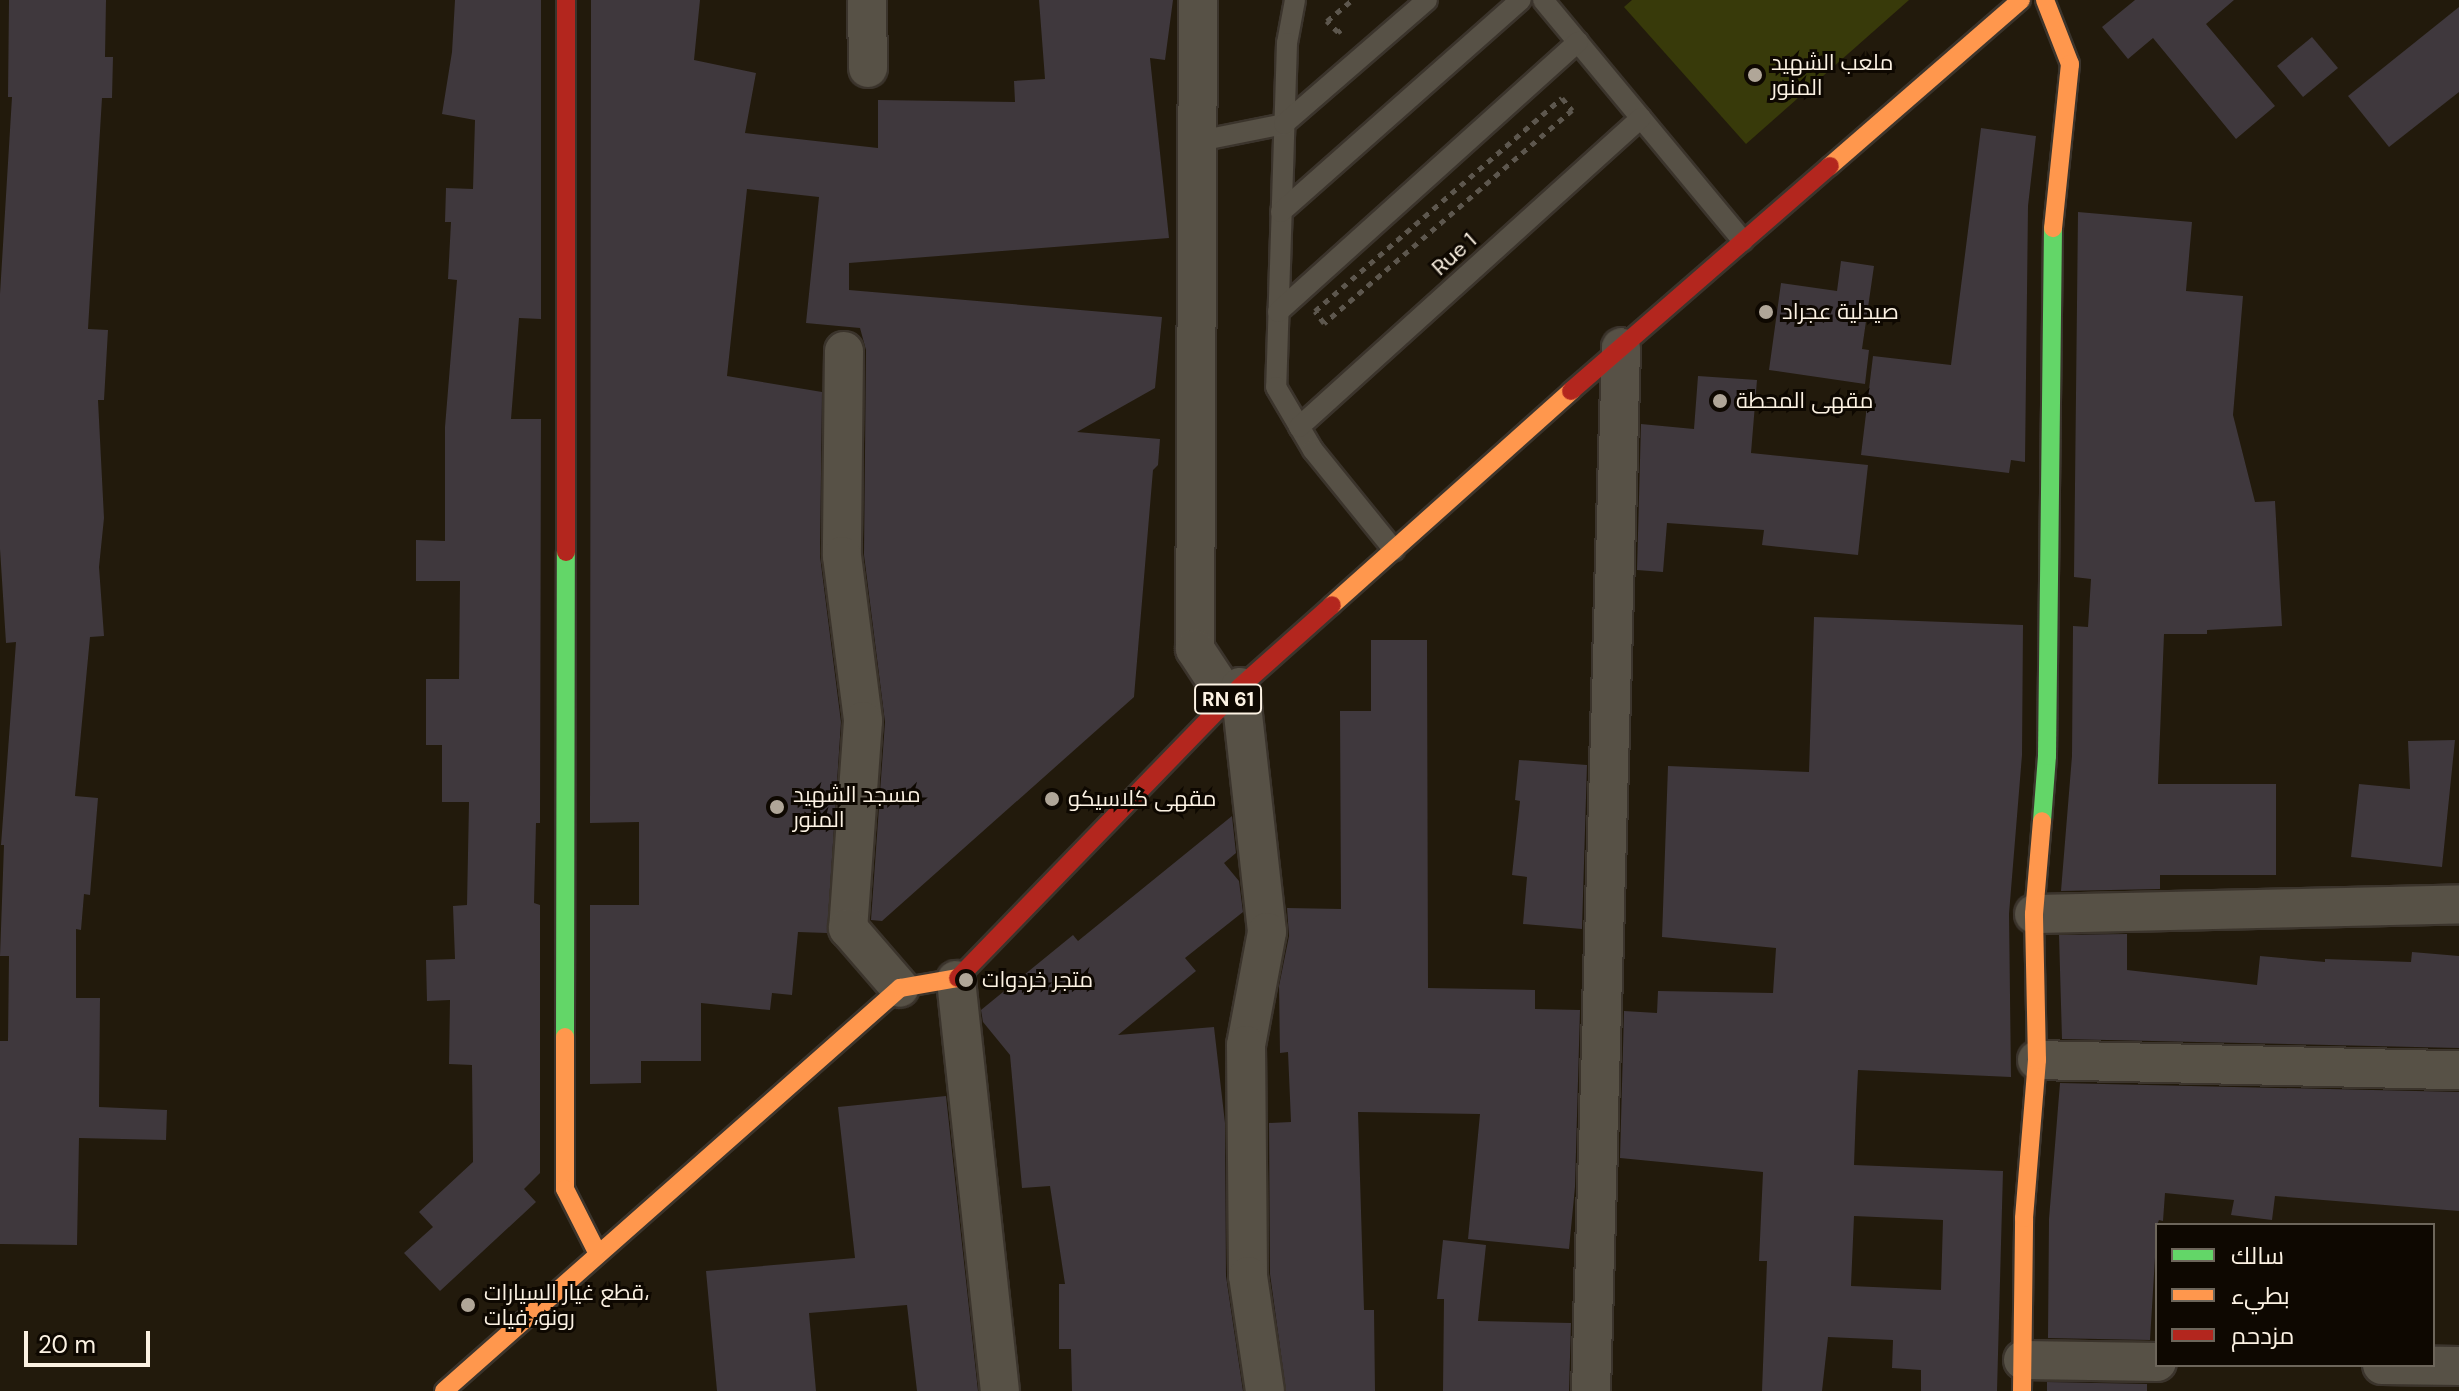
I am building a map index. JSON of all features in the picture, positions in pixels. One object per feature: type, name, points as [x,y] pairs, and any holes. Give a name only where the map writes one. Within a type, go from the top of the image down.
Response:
[{"type":"street","points":[[566,0],[565,1189],[598,1254]]},
{"type":"street","points":[[867,0],[868,68]]},
{"type":"street","points":[[1198,0],[1195,649],[1234,693],[1267,932],[1246,1045],[1248,1276],[1265,1391]]},
{"type":"street","name":"RN 61","points":[[956,980],[1234,693],[1621,347],[2021,0]]},
{"type":"street","points":[[2045,0],[2070,64],[2053,206],[2047,756],[2034,914],[2037,1060],[2024,1218],[2022,1375],[2155,1362]]},
{"type":"street","points":[[1591,1391],[1621,347]]},
{"type":"street","points":[[844,351],[842,556],[863,721],[848,928],[900,988]]},
{"type":"street","points":[[2034,914],[2459,904]]},
{"type":"street","points":[[444,1391],[900,988],[956,980],[1000,1391]]},
{"type":"street","points":[[2037,1060],[2459,1070]]},
{"type":"street","points":[[2435,1366],[2459,1366]]},
{"type":"lane","points":[[1295,0],[1287,43],[1276,387],[1313,450],[1394,550]]},
{"type":"lane","points":[[1199,141],[1284,124],[1427,0]]},
{"type":"lane","points":[[1281,212],[1521,0]]},
{"type":"lane","points":[[1543,0],[1743,241]]},
{"type":"lane","points":[[1278,312],[1578,42]]},
{"type":"lane","name":"Rue 1","points":[[1299,427],[1641,118]]},
{"type":"path","points":[[1338,32],[1327,21],[1352,0]]},
{"type":"shaded area","name":"ملعب الشهيد المنور","points":[[1632,0],[1909,0],[1746,144],[1624,7]]},
{"type":"building","points":[[9,0],[106,0],[105,57],[113,57],[112,98],[102,98],[88,329],[108,330],[104,400],[98,400],[104,518],[99,567],[104,636],[90,637],[75,796],[98,798],[90,895],[84,894],[81,930],[76,929],[76,998],[100,998],[99,1107],[167,1110],[166,1140],[79,1138],[77,1245],[0,1244],[0,1041],[8,1041],[9,956],[0,956],[4,845],[1,845],[16,642],[6,643],[0,549],[0,294],[12,97],[8,97]]},
{"type":"building","points":[[455,0],[541,0],[541,319],[519,318],[511,419],[541,419],[540,823],[536,823],[534,903],[540,905],[540,1173],[524,1189],[536,1202],[440,1291],[404,1253],[433,1227],[419,1212],[473,1162],[472,1065],[449,1064],[450,1000],[427,1001],[426,960],[455,959],[453,906],[467,905],[469,802],[442,802],[442,745],[426,745],[426,679],[459,679],[460,581],[416,581],[416,540],[445,541],[445,427],[457,280],[448,279],[451,222],[445,222],[446,188],[473,189],[475,120],[442,114],[452,52]]},
{"type":"building","points":[[591,0],[700,0],[694,60],[756,73],[745,133],[878,148],[878,100],[1015,102],[1014,81],[1045,79],[1039,0],[1173,0],[1165,60],[1150,58],[1169,238],[849,263],[849,290],[1162,317],[1155,388],[1077,432],[1160,439],[1158,465],[1153,470],[1134,697],[882,921],[871,920],[885,722],[864,555],[866,350],[860,328],[806,323],[819,197],[747,189],[727,376],[822,392],[820,556],[841,722],[827,933],[798,932],[792,995],[772,993],[770,1010],[701,1003],[701,1061],[641,1061],[641,1083],[590,1084],[590,905],[639,905],[639,822],[590,823]]},
{"type":"building","points":[[2135,0],[2234,0],[2206,24],[2275,106],[2236,139],[2153,38],[2128,59],[2102,27]]},
{"type":"building","points":[[2459,7],[2459,92],[2389,147],[2348,96]]},
{"type":"building","points":[[2312,37],[2338,68],[2303,97],[2277,66]]},
{"type":"building","points":[[1981,128],[2036,136],[2028,206],[2025,462],[2011,460],[2009,473],[1861,455],[1873,356],[1951,365]]},
{"type":"building","points":[[2078,212],[2192,222],[2186,291],[2243,296],[2233,415],[2255,502],[2275,501],[2282,626],[2207,630],[2207,634],[2164,634],[2158,784],[2276,784],[2276,875],[2160,875],[2160,889],[2061,891],[2072,756],[2073,626],[2088,627],[2091,579],[2074,577]]},
{"type":"building","points":[[1841,261],[1874,266],[1862,349],[1869,350],[1865,384],[1769,370],[1781,283],[1837,291]]},
{"type":"building","points":[[1698,376],[1757,380],[1751,453],[1868,465],[1858,555],[1762,545],[1764,530],[1667,523],[1663,572],[1637,570],[1641,424],[1694,429]]},
{"type":"building","points":[[1814,617],[2023,625],[2022,755],[2009,914],[2011,1077],[1858,1070],[1854,1165],[2003,1171],[1997,1391],[1921,1391],[1921,1370],[1892,1368],[1893,1340],[1828,1337],[1822,1391],[1762,1391],[1767,1261],[1759,1261],[1763,1172],[1620,1158],[1624,1011],[1657,1013],[1658,991],[1773,993],[1776,948],[1662,937],[1668,766],[1809,772]],"holes":[[[1854,1216],[1943,1220],[1941,1290],[1851,1286]]]},
{"type":"building","points":[[1371,640],[1427,640],[1428,988],[1535,990],[1535,1009],[1580,1010],[1575,1187],[1569,1249],[1468,1239],[1480,1114],[1358,1112],[1364,1310],[1374,1310],[1375,1391],[1286,1391],[1270,1274],[1269,1123],[1291,1122],[1288,1052],[1280,1053],[1279,986],[1289,936],[1287,908],[1341,909],[1340,711],[1371,711]]},
{"type":"building","points":[[2455,740],[2442,867],[2351,857],[2359,784],[2410,789],[2408,741]]},
{"type":"building","points":[[1519,760],[1587,765],[1582,929],[1523,924],[1527,877],[1512,875],[1520,801],[1515,800]]},
{"type":"building","points":[[1232,816],[1236,853],[1224,863],[1239,881],[1243,912],[1185,958],[1196,971],[1118,1035],[1214,1027],[1225,1123],[1226,1276],[1243,1391],[1072,1391],[1071,1349],[1059,1349],[1059,1284],[1065,1284],[1050,1186],[1022,1188],[1010,1055],[983,1022],[981,1010],[1073,935],[1078,941]]},
{"type":"building","points":[[2127,934],[2127,970],[2257,985],[2260,956],[2325,962],[2325,959],[2411,962],[2412,952],[2459,956],[2459,1048],[2062,1039],[2059,935]]},
{"type":"building","points":[[2060,1083],[2459,1092],[2459,1211],[2275,1196],[2272,1220],[2231,1215],[2234,1200],[2165,1193],[2163,1221],[2155,1223],[2150,1340],[2048,1338],[2049,1219]]},
{"type":"building","points":[[946,1096],[978,1391],[917,1391],[907,1305],[809,1313],[816,1391],[717,1391],[706,1271],[855,1258],[838,1107]]},
{"type":"building","points":[[1443,1240],[1486,1245],[1478,1321],[1571,1323],[1569,1391],[1443,1391],[1444,1299],[1437,1299]]},
{"type":"building","points":[[2047,1382],[2147,1384],[2147,1391],[2047,1391]]},
{"type":"traffic: fast","points":[[2042,821],[2047,756],[2053,228]]},
{"type":"traffic: fast","points":[[565,1037],[566,552]]},
{"type":"traffic: slow","points":[[1830,166],[2021,0]]},
{"type":"traffic: slow","points":[[2045,0],[2070,64],[2053,228]]},
{"type":"traffic: slow","points":[[1332,605],[1571,391]]},
{"type":"traffic: slow","points":[[2022,1391],[2024,1218],[2037,1060],[2034,914],[2042,821]]},
{"type":"traffic: slow","points":[[444,1391],[900,988],[958,978]]},
{"type":"traffic: slow","points":[[565,1037],[565,1189],[598,1254]]},
{"type":"traffic: jam","points":[[566,0],[566,552]]},
{"type":"traffic: jam","points":[[1571,391],[1830,166]]},
{"type":"traffic: jam","points":[[958,978],[1240,687],[1332,605]]},
{"type":"place","name":"ملعب الشهيد المنور","points":[[1755,75]]},
{"type":"place","name":"صيدلية عجراد","points":[[1766,312]]},
{"type":"place","name":"مقهى المحطة","points":[[1720,401]]},
{"type":"place","name":"مقهى كلاسيكو","points":[[1052,799]]},
{"type":"place","name":"مسجد الشهيد المنور","points":[[777,807]]},
{"type":"place","name":"متجر خردوات","points":[[966,980]]},
{"type":"place","name":"قطع غيار السيارات، رونو، فيات","points":[[468,1305]]}]
